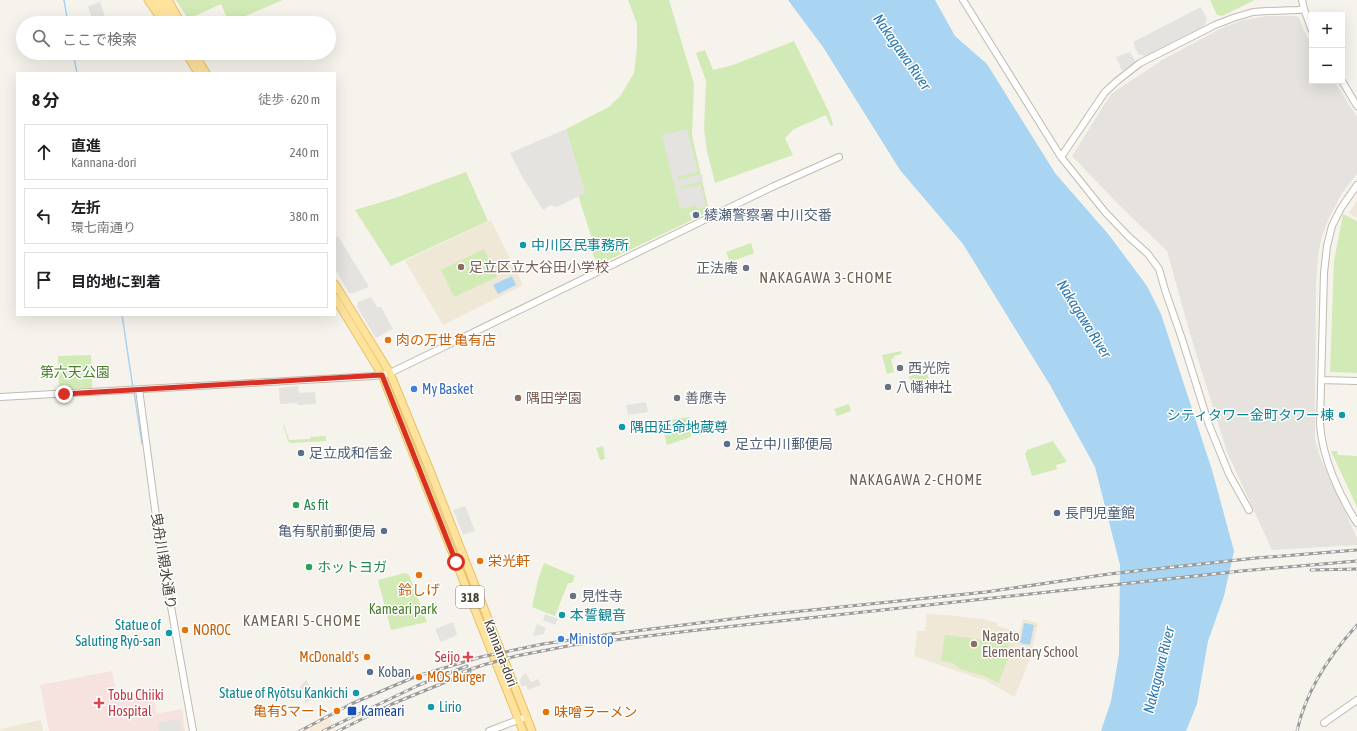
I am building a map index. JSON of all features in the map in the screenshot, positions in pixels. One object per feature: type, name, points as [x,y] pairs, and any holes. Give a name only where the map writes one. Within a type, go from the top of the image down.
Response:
[{"type":"main road","points":[[148,0],[159,16]]},
{"type":"main road","points":[[154,0],[164,16]]},
{"type":"main road","points":[[162,0],[172,16]]},
{"type":"main road","points":[[168,0],[177,16]]},
{"type":"main road","points":[[190,60],[197,72]]},
{"type":"main road","points":[[198,60],[205,72]]},
{"type":"main road","name":"Kannana-dori","points":[[336,286],[390,373],[432,477],[523,719]]},
{"type":"main road","name":"Kannana-dori","points":[[336,300],[382,375],[523,719]]},
{"type":"main road","name":"318","points":[[523,719],[524,731]]},
{"type":"main road","name":"318","points":[[523,719],[532,731]]},
{"type":"street","points":[[963,0],[1060,157],[1104,212],[1148,254],[1159,269],[1209,425],[1229,474],[1249,510]]},
{"type":"street","points":[[1302,0],[1309,23]]},
{"type":"street","points":[[1060,157],[1105,92],[1140,63],[1215,25],[1233,18],[1253,12],[1267,10],[1304,9]]},
{"type":"street","points":[[1344,84],[1357,106]]},
{"type":"street","points":[[0,397],[382,375],[390,373],[772,187],[839,157]]},
{"type":"street","points":[[1357,185],[1341,208],[1332,226],[1327,246],[1324,273],[1320,424],[1320,438],[1324,451],[1340,490],[1357,523]]},
{"type":"street","points":[[1321,380],[1357,381]]},
{"type":"street","name":"曳舟川親水通り","points":[[139,389],[159,539],[193,731]]},
{"type":"street","points":[[1324,723],[1357,700]]},
{"type":"street","points":[[489,731],[523,719]]},
{"type":"shaded area","points":[[100,2],[105,16],[91,16],[88,6]]},
{"type":"shaded area","points":[[1201,7],[1207,19],[1204,26],[1145,56],[1138,54],[1133,42]]},
{"type":"shaded area","points":[[1267,16],[1295,16],[1299,18],[1309,40],[1309,84],[1336,84],[1357,117],[1357,174],[1342,193],[1328,220],[1322,236],[1318,255],[1316,285],[1315,439],[1320,457],[1357,538],[1357,545],[1272,550],[1227,452],[1191,337],[1167,251],[1119,205],[1072,156],[1111,94],[1164,59],[1224,27],[1243,20]]},
{"type":"shaded area","points":[[1130,52],[1136,62],[1122,71],[1116,57]]},
{"type":"shaded area","points":[[566,129],[585,193],[557,207],[551,205],[543,210],[523,178],[510,153]]},
{"type":"shaded area","points":[[687,129],[698,172],[677,177],[678,180],[702,174],[703,181],[679,187],[680,189],[701,185],[706,207],[697,209],[696,205],[680,209],[662,135]]},
{"type":"shaded area","points":[[1357,200],[1357,218],[1349,213]]},
{"type":"shaded area","name":"足立区立大谷田小学校","points":[[491,220],[523,285],[443,325],[405,261]]},
{"type":"shaded area","points":[[338,236],[369,287],[349,293],[336,271],[336,237]]},
{"type":"shaded area","points":[[371,297],[377,307],[381,307],[393,329],[376,338],[357,307],[358,302]]},
{"type":"shaded area","points":[[298,386],[299,393],[315,392],[316,404],[280,404],[279,388]]},
{"type":"shaded area","points":[[646,402],[648,412],[628,415],[626,405]]},
{"type":"shaded area","points":[[465,506],[475,531],[463,535],[453,510]]},
{"type":"shaded area","points":[[545,614],[558,619],[555,625],[543,620]]},
{"type":"shaded area","name":"Nagato Elementary School","points":[[927,614],[983,619],[998,623],[997,626],[1020,632],[1023,619],[1038,623],[1030,659],[1015,696],[981,678],[980,679],[914,656],[917,631],[925,631]]},
{"type":"shaded area","points":[[453,622],[457,635],[441,642],[435,629]]},
{"type":"shaded area","points":[[537,624],[546,628],[544,634],[533,636]]},
{"type":"shaded area","name":"Tobu Chiiki Hospital","points":[[112,671],[117,697],[154,691],[156,714],[182,709],[185,731],[49,731],[40,685]]},
{"type":"shaded area","points":[[526,673],[531,682],[538,679],[541,685],[528,690],[526,685],[522,687],[520,683],[521,677]]},
{"type":"shaded area","points":[[306,680],[315,696],[311,697],[312,699],[306,703],[299,688]]},
{"type":"shaded area","points":[[327,714],[336,731],[296,731]]},
{"type":"shaded area","points":[[179,719],[182,731],[159,731],[157,723]]},
{"type":"shaded area","points":[[41,720],[43,731],[0,731],[0,729]]},
{"type":"green space","points":[[176,0],[283,0],[245,16],[226,16],[221,4],[195,16],[186,16]]},
{"type":"green space","points":[[628,0],[669,0],[694,84],[692,135],[709,211],[700,216],[696,210],[689,213],[692,220],[598,265],[590,248],[594,245],[578,195],[585,193],[566,129],[609,107],[621,95],[634,73],[637,48],[637,24]]},
{"type":"green space","points":[[1210,0],[1255,0],[1222,16],[1217,15]]},
{"type":"green space","points":[[794,41],[829,112],[833,124],[831,127],[826,115],[794,129],[785,138],[793,155],[715,183],[707,151],[704,129],[706,81],[696,53],[705,50],[713,70],[733,65]]},
{"type":"green space","points":[[466,172],[488,221],[391,266],[355,210],[398,197]]},
{"type":"green space","points":[[1343,214],[1357,221],[1357,373],[1330,372],[1334,261]]},
{"type":"green space","points":[[751,243],[754,253],[730,262],[726,252]]},
{"type":"green space","points":[[484,249],[497,277],[454,297],[441,270]]},
{"type":"green space","points":[[901,351],[902,354],[894,356],[894,358],[891,359],[894,372],[887,374],[882,355]]},
{"type":"green space","name":"第六天公園","points":[[91,355],[92,388],[59,389],[58,356]]},
{"type":"green space","points":[[926,372],[930,381],[913,387],[909,376]]},
{"type":"green space","points":[[849,404],[851,411],[837,416],[834,409]]},
{"type":"green space","points":[[690,417],[691,437],[667,445],[662,426],[669,420]]},
{"type":"green space","points":[[283,425],[289,440],[310,439],[310,437],[326,436],[326,441],[291,443],[288,441]]},
{"type":"green space","points":[[1053,441],[1067,462],[1056,465],[1057,469],[1032,476],[1025,454],[1027,450]]},
{"type":"green space","points":[[603,446],[605,459],[600,460],[596,448]]},
{"type":"green space","points":[[1331,451],[1337,451],[1338,455],[1357,456],[1357,507]]},
{"type":"green space","points":[[544,563],[575,576],[572,583],[568,583],[555,616],[532,607],[538,580]]},
{"type":"green space","name":"Kameari park","points":[[405,573],[409,575],[427,622],[391,630],[378,580]]},
{"type":"green space","points":[[945,635],[1009,643],[1006,658],[1008,659],[998,683],[984,676],[960,669],[953,663],[941,661]]},
{"type":"water","name":"Nakagawa River","points":[[788,0],[935,0],[955,36],[987,64],[1055,173],[1109,235],[1147,286],[1161,314],[1212,470],[1234,551],[1224,596],[1208,641],[1197,704],[1186,731],[1101,731],[1111,701],[1119,654],[1120,565],[1095,467],[1050,385],[963,244],[900,170],[823,47]]},
{"type":"water","points":[[512,276],[516,285],[498,294],[493,285]]},
{"type":"water","points":[[1024,623],[1034,625],[1030,645],[1020,643]]},
{"type":"waterway","points":[[64,0],[67,16]]},
{"type":"waterway","points":[[74,60],[77,72]]},
{"type":"waterway","points":[[122,316],[133,388]]},
{"type":"waterway","points":[[134,392],[142,444]]},
{"type":"railway","points":[[300,731],[351,704],[417,676],[481,657],[543,644],[763,615],[986,592],[1109,574],[1256,558],[1357,550]]},
{"type":"railway","points":[[463,672],[516,656],[573,645],[1241,571],[1357,561]]},
{"type":"railway","points":[[1311,570],[1357,569]]},
{"type":"railway","points":[[1297,731],[1306,702],[1320,674],[1337,649],[1357,625]]},
{"type":"railway","points":[[323,731],[419,685],[467,666]]},
{"type":"railway","points":[[338,731],[392,704],[470,672]]},
{"type":"place","name":"綾瀬警察署 中川交番","points":[[696,215]]},
{"type":"place","name":"中川区民事務所","points":[[523,245]]},
{"type":"place","name":"足立区立大谷田小学校","points":[[461,267]]},
{"type":"place","name":"正法庵","points":[[746,268]]},
{"type":"place","name":"肉の万世 亀有店","points":[[388,340]]},
{"type":"place","name":"西光院","points":[[900,368]]},
{"type":"place","name":"八幡神社","points":[[888,387]]},
{"type":"place","name":"My Basket","points":[[414,389]]},
{"type":"place","name":"隅田学園","points":[[518,398]]},
{"type":"place","name":"善應寺","points":[[677,398]]},
{"type":"place","name":"シティタワー金町タワー棟","points":[[1342,415]]},
{"type":"place","name":"隅田延命地蔵尊","points":[[622,427]]},
{"type":"place","name":"足立中川郵便局","points":[[727,444]]},
{"type":"place","name":"足立成和信金","points":[[301,453]]},
{"type":"place","name":"As fit","points":[[296,505]]},
{"type":"place","name":"長門児童館","points":[[1057,513]]},
{"type":"place","name":"亀有駅前郵便局","points":[[384,531]]},
{"type":"place","name":"栄光軒","points":[[480,561]]},
{"type":"place","name":"ホットヨガ","points":[[309,567]]},
{"type":"place","name":"鈴しげ","points":[[419,575]]},
{"type":"place","name":"見性寺","points":[[573,596]]},
{"type":"place","name":"本誓観音","points":[[562,615]]},
{"type":"place","name":"NOROC","points":[[185,630]]},
{"type":"place","name":"Statue of Saluting Ryō-san","points":[[169,633]]},
{"type":"place","name":"Ministop","points":[[561,639]]},
{"type":"place","name":"Nagato Elementary School","points":[[974,644]]},
{"type":"place","name":"McDonald's","points":[[367,657]]},
{"type":"place","name":"Seijo","points":[[468,657]]},
{"type":"place","name":"Koban","points":[[370,672]]},
{"type":"place","name":"MOS Burger","points":[[419,677]]},
{"type":"place","name":"Statue of Ryōtsu Kankichi","points":[[356,693]]},
{"type":"place","name":"Tobu Chiiki Hospital","points":[[99,703]]},
{"type":"place","name":"Lirio","points":[[431,707]]},
{"type":"place","name":"亀有Sマート","points":[[337,711]]},
{"type":"place","name":"Kameari","points":[[352,711]]},
{"type":"place","name":"味噌ラーメン","points":[[546,712]]},
{"type":"district","name":"NAKAGAWA 3-CHOME","points":[[826,278]]},
{"type":"district","name":"NAKAGAWA 2-CHOME","points":[[916,480]]},
{"type":"district","name":"KAMEARI 5-CHOME","points":[[302,621]]},
{"type":"route","points":[[64,394],[382,375],[456,562]]}]
